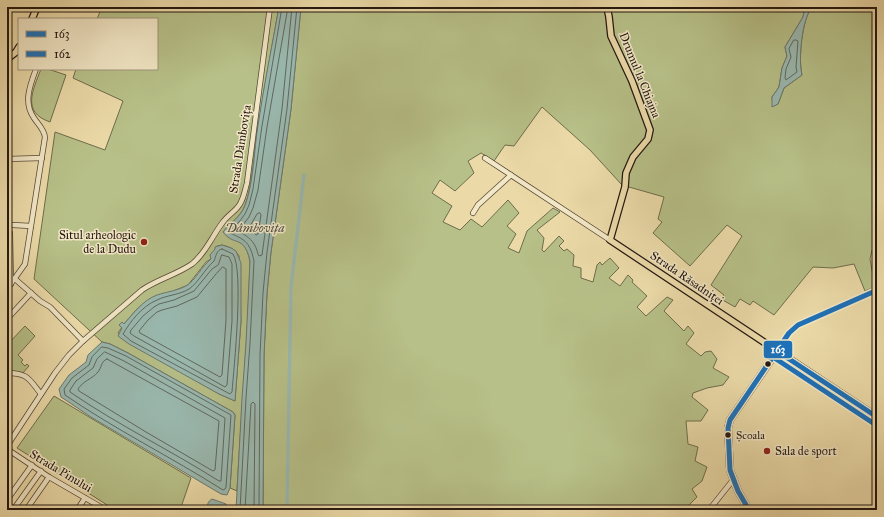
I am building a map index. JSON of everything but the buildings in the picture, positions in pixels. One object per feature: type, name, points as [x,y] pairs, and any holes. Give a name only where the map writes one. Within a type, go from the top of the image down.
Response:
[{"type":"main road","points":[[32,18],[37,7]]},
{"type":"main road","name":"Drumul la Chiajna","points":[[606,7],[609,17],[610,30],[614,42],[635,87],[650,130],[648,139],[634,157],[626,173],[625,187],[610,240]]},
{"type":"main road","points":[[7,60],[18,50]]},
{"type":"main road","name":"Strada Răsadniței","points":[[610,240],[877,417]]},
{"type":"main road","points":[[749,510],[734,480],[729,460],[728,428],[730,420],[777,351]]},
{"type":"street","name":"Strada Dâmbovița","points":[[7,446],[63,363],[83,341],[148,286],[182,270],[196,260],[206,249],[223,222],[240,204],[247,183],[270,7]]},
{"type":"street","points":[[7,289],[25,264],[42,158],[45,135],[32,114],[28,101],[30,87],[36,70]]},
{"type":"street","points":[[7,159],[42,158]]},
{"type":"street","name":"Strada Răsadniței","points":[[485,158],[610,240]]},
{"type":"street","points":[[473,213],[478,206],[511,175]]},
{"type":"street","points":[[13,225],[31,226]]},
{"type":"street","points":[[10,233],[11,284]]},
{"type":"street","points":[[15,279],[50,307],[83,341]]},
{"type":"street","points":[[777,351],[789,333],[798,325],[875,291],[877,297]]},
{"type":"street","points":[[7,319],[31,293]]},
{"type":"street","points":[[7,373],[20,373],[25,375],[41,394]]},
{"type":"street","name":"Strada Pinului","points":[[7,449],[49,477],[106,510]]},
{"type":"street","points":[[7,500],[32,465]]},
{"type":"street","points":[[13,510],[41,471]]},
{"type":"street","points":[[26,510],[49,477]]},
{"type":"street","points":[[709,510],[734,480]]},
{"type":"street","points":[[77,510],[85,498]]},
{"type":"green space","points":[[102,7],[279,7],[260,112],[248,197],[241,212],[226,228],[226,235],[236,239],[245,247],[250,261],[248,319],[237,491],[230,488],[235,415],[233,412],[128,353],[110,344],[102,342],[34,279],[55,132],[105,150],[123,101],[73,78],[76,70],[158,70],[158,18],[97,18]],"holes":[[[222,245],[230,248],[239,256],[241,321],[235,401],[219,394],[118,333],[137,309],[149,300],[156,296],[188,285],[206,262],[211,259],[217,246]]]},
{"type":"green space","points":[[301,7],[805,7],[803,17],[785,47],[787,56],[782,68],[779,87],[772,97],[773,106],[778,104],[784,88],[802,75],[800,59],[803,30],[812,7],[877,7],[877,248],[872,250],[870,259],[875,287],[865,291],[854,264],[833,268],[813,267],[774,315],[753,301],[750,305],[740,299],[735,307],[721,299],[724,295],[711,285],[742,236],[727,225],[690,266],[653,233],[662,222],[658,219],[664,197],[622,185],[590,150],[542,107],[514,146],[505,145],[494,161],[481,153],[468,161],[474,173],[455,191],[440,180],[432,193],[452,206],[443,222],[460,230],[471,219],[482,227],[508,200],[519,213],[507,226],[516,234],[508,248],[519,253],[527,231],[553,208],[560,212],[537,230],[544,238],[542,250],[544,252],[559,236],[564,241],[559,246],[564,251],[567,249],[574,255],[573,266],[581,268],[581,278],[593,282],[597,265],[600,262],[602,265],[610,258],[619,268],[609,278],[620,286],[628,275],[633,280],[632,282],[647,296],[637,307],[646,316],[667,297],[673,300],[664,311],[684,331],[688,326],[694,333],[686,344],[701,356],[705,352],[711,351],[717,359],[713,368],[729,377],[723,385],[707,388],[693,393],[692,397],[708,410],[701,421],[686,421],[688,444],[698,447],[695,461],[707,467],[702,481],[692,489],[697,497],[684,510],[263,510],[264,355],[267,293],[271,252],[291,109]]},
{"type":"green space","points":[[41,70],[51,70],[66,75],[50,122],[41,118],[32,106],[35,85]]},
{"type":"green space","points":[[25,326],[35,336],[18,355],[23,360],[21,362],[25,366],[27,364],[29,366],[22,374],[7,373],[7,345]]},
{"type":"green space","points":[[54,396],[191,478],[180,510],[115,510],[17,448]]},
{"type":"water","name":"Dâmbovița","points":[[279,7],[301,7],[291,109],[271,252],[267,293],[264,355],[263,510],[236,510],[250,261],[245,247],[231,239],[223,232],[239,216],[244,208],[249,194],[260,110]]},
{"type":"water","points":[[805,7],[812,7],[803,30],[800,59],[802,75],[784,88],[778,104],[772,107],[772,97],[779,87],[782,68],[787,56],[785,47],[803,17]]},
{"type":"water","points":[[222,245],[236,251],[241,263],[241,321],[235,401],[219,394],[129,344],[118,336],[122,328],[119,325],[122,322],[124,324],[147,300],[189,284],[211,259],[210,255],[215,247]]},
{"type":"water","points":[[102,342],[110,344],[128,353],[233,412],[235,415],[230,488],[227,495],[221,494],[91,417],[61,397],[59,389],[69,375],[86,362],[88,355]]},
{"type":"water","points":[[212,499],[226,504],[226,510],[209,510],[208,504]]},
{"type":"waterway","points":[[287,510],[291,287],[304,175]]},
{"type":"transit line","name":"163","points":[[749,510],[738,491],[730,470],[728,428],[730,420],[789,333],[798,325],[873,292],[877,297]]},
{"type":"transit line","name":"163","points":[[777,351],[877,417]]},
{"type":"transit line","name":"162","points":[[773,357],[873,423]]},
{"type":"place","name":"Situl arheologic de la Dudu","points":[[144,242]]},
{"type":"place","name":"Școala","points":[[728,435]]},
{"type":"place","name":"Sala de sport","points":[[767,451]]}]
